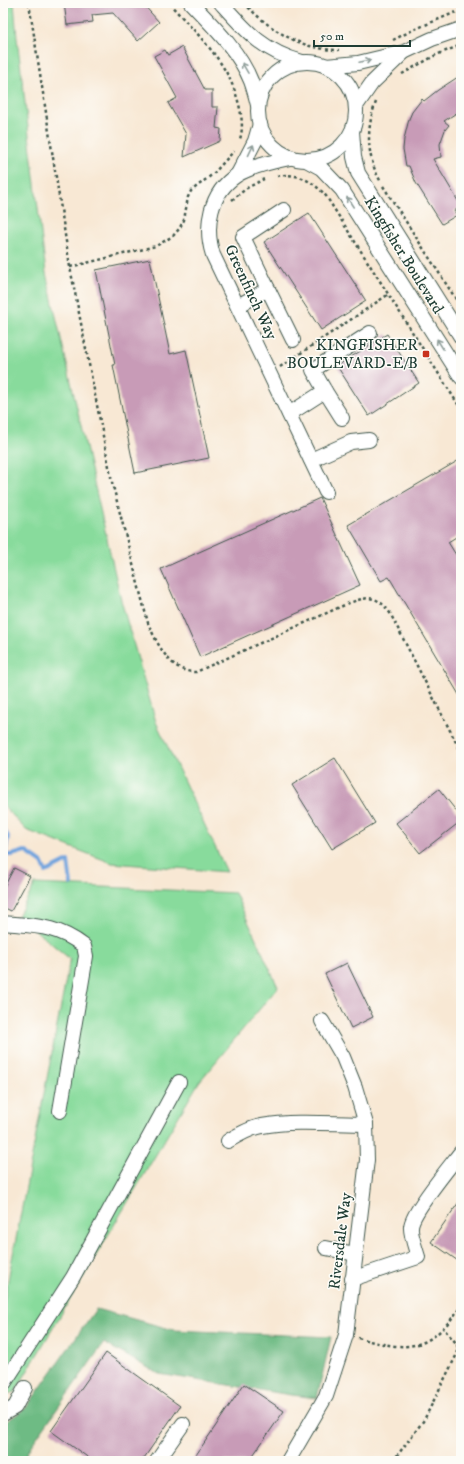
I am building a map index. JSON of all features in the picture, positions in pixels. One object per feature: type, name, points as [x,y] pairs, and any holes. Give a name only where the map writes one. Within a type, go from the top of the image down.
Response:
[{"type":"street","points":[[191,3],[231,47],[247,72],[252,81],[258,105],[260,124],[265,136],[271,144],[282,154],[290,158],[308,161],[323,158],[336,151],[347,140],[352,131],[356,116],[356,106],[349,87],[337,73],[326,66],[318,63],[302,62],[286,57],[268,48],[243,27],[221,3]]},
{"type":"street","points":[[326,66],[358,63],[404,52],[461,29]]},
{"type":"street","points":[[356,106],[372,83],[404,52]]},
{"type":"street","points":[[258,105],[261,95],[269,80],[284,68],[302,62]]},
{"type":"street","name":"Greenfinch Way","points":[[260,124],[255,141],[238,174],[225,186],[216,199],[210,216],[208,236],[213,255],[326,492]]},
{"type":"street","name":"Kingfisher Boulevard","points":[[352,131],[354,157],[358,173],[461,337]]},
{"type":"street","name":"Greenfinch Way","points":[[238,174],[262,165],[290,158]]},
{"type":"street","name":"Kingfisher Boulevard","points":[[308,161],[321,168],[335,181],[345,194],[461,377]]},
{"type":"street","points":[[284,210],[243,237],[293,340]]},
{"type":"street","points":[[238,306],[268,289]]},
{"type":"street","points":[[342,418],[313,370],[370,333]]},
{"type":"street","points":[[289,414],[326,391]]},
{"type":"street","points":[[311,460],[351,442],[369,440]]},
{"type":"street","points":[[3,923],[48,928],[72,937],[84,946],[86,956],[60,1110]]},
{"type":"street","name":"Riversdale Way","points":[[288,1461],[326,1396],[346,1335],[366,1160],[366,1124],[355,1087],[343,1058],[322,1021]]},
{"type":"street","points":[[3,1384],[73,1277],[179,1082]]},
{"type":"street","points":[[228,1141],[239,1134],[261,1126],[297,1124],[366,1124]]},
{"type":"street","points":[[352,1279],[418,1257],[410,1226],[416,1212],[461,1152]]},
{"type":"street","points":[[326,1248],[355,1254]]},
{"type":"street","points":[[3,1414],[14,1406],[25,1388]]},
{"type":"street","points":[[157,1461],[183,1424]]},
{"type":"path","points":[[29,3],[70,267],[112,482],[148,623],[155,639],[174,664],[182,670],[196,672],[349,603],[362,598],[373,598],[383,604],[390,613],[461,752]]},
{"type":"path","points":[[70,267],[152,247],[164,242],[179,229],[184,220],[188,197],[191,191],[216,171],[238,145],[241,138],[242,122],[231,81],[219,59],[169,3]]},
{"type":"path","points":[[244,3],[260,19],[279,33],[309,46],[328,50],[341,50]]},
{"type":"path","points":[[387,42],[461,10]]},
{"type":"path","points":[[268,48],[279,33]]},
{"type":"path","points":[[396,77],[436,55],[461,45]]},
{"type":"path","points":[[231,81],[247,72]]},
{"type":"path","points":[[377,100],[371,117],[369,140],[374,168],[381,183],[461,306]]},
{"type":"path","points":[[274,176],[291,175],[312,183],[322,191],[461,409]]},
{"type":"path","points":[[228,204],[247,188],[268,178]]},
{"type":"path","points":[[278,368],[389,294]]},
{"type":"path","points":[[346,1335],[380,1344],[400,1347],[413,1346],[424,1342],[443,1328],[461,1306]]},
{"type":"path","points":[[393,1461],[424,1420],[458,1352],[455,1340],[443,1328]]},
{"type":"green space","points":[[3,3],[14,3],[46,273],[121,600],[156,722],[227,872],[112,863],[26,830],[3,805]]},
{"type":"green space","points":[[35,884],[235,893],[278,987],[199,1082],[15,1392],[3,1395],[3,1306],[70,959],[18,916]]},
{"type":"green space","points":[[96,1309],[174,1330],[331,1337],[317,1398],[159,1374],[104,1343],[30,1447],[23,1461],[3,1461],[3,1424],[26,1408]]},
{"type":"building","points":[[64,3],[142,3],[159,22],[138,41],[113,13],[92,15],[93,22],[67,25]]},
{"type":"building","points":[[182,47],[205,90],[212,90],[212,107],[218,107],[216,128],[221,129],[220,141],[184,157],[186,134],[168,103],[177,98],[154,56],[165,50],[168,55]]},
{"type":"building","points":[[461,75],[461,110],[444,121],[449,125],[445,130],[440,144],[441,157],[433,159],[461,206],[454,211],[457,215],[442,224],[416,183],[409,166],[406,166],[403,149],[404,139],[412,112],[422,99],[424,101]]},
{"type":"building","points":[[309,213],[366,301],[321,330],[264,242]]},
{"type":"building","points":[[150,259],[170,354],[186,350],[209,458],[135,473],[113,365],[115,365],[96,270]]},
{"type":"building","points":[[387,334],[419,383],[369,416],[337,366]]},
{"type":"building","points":[[461,459],[461,534],[448,542],[461,563],[461,698],[389,577],[381,581],[348,525]]},
{"type":"building","points":[[320,498],[360,585],[200,657],[161,569]]},
{"type":"building","points":[[335,758],[375,823],[332,849],[292,785]]},
{"type":"building","points":[[439,789],[461,817],[461,821],[420,853],[396,823]]},
{"type":"building","points":[[14,868],[30,876],[11,911],[3,907],[3,889]]},
{"type":"building","points":[[347,963],[373,1017],[351,1028],[325,974]]},
{"type":"building","points":[[461,1199],[461,1263],[431,1242]]},
{"type":"building","points":[[106,1353],[180,1406],[142,1461],[93,1461],[51,1431]]},
{"type":"building","points":[[244,1384],[284,1411],[249,1461],[192,1461]]},
{"type":"waterway","points":[[3,831],[4,830],[8,836],[5,855],[12,855],[25,851],[42,863],[46,872],[68,861],[71,884]]},
{"type":"place","name":"KINGFISHER BOULEVARD-E/B","points":[[426,354]]}]
